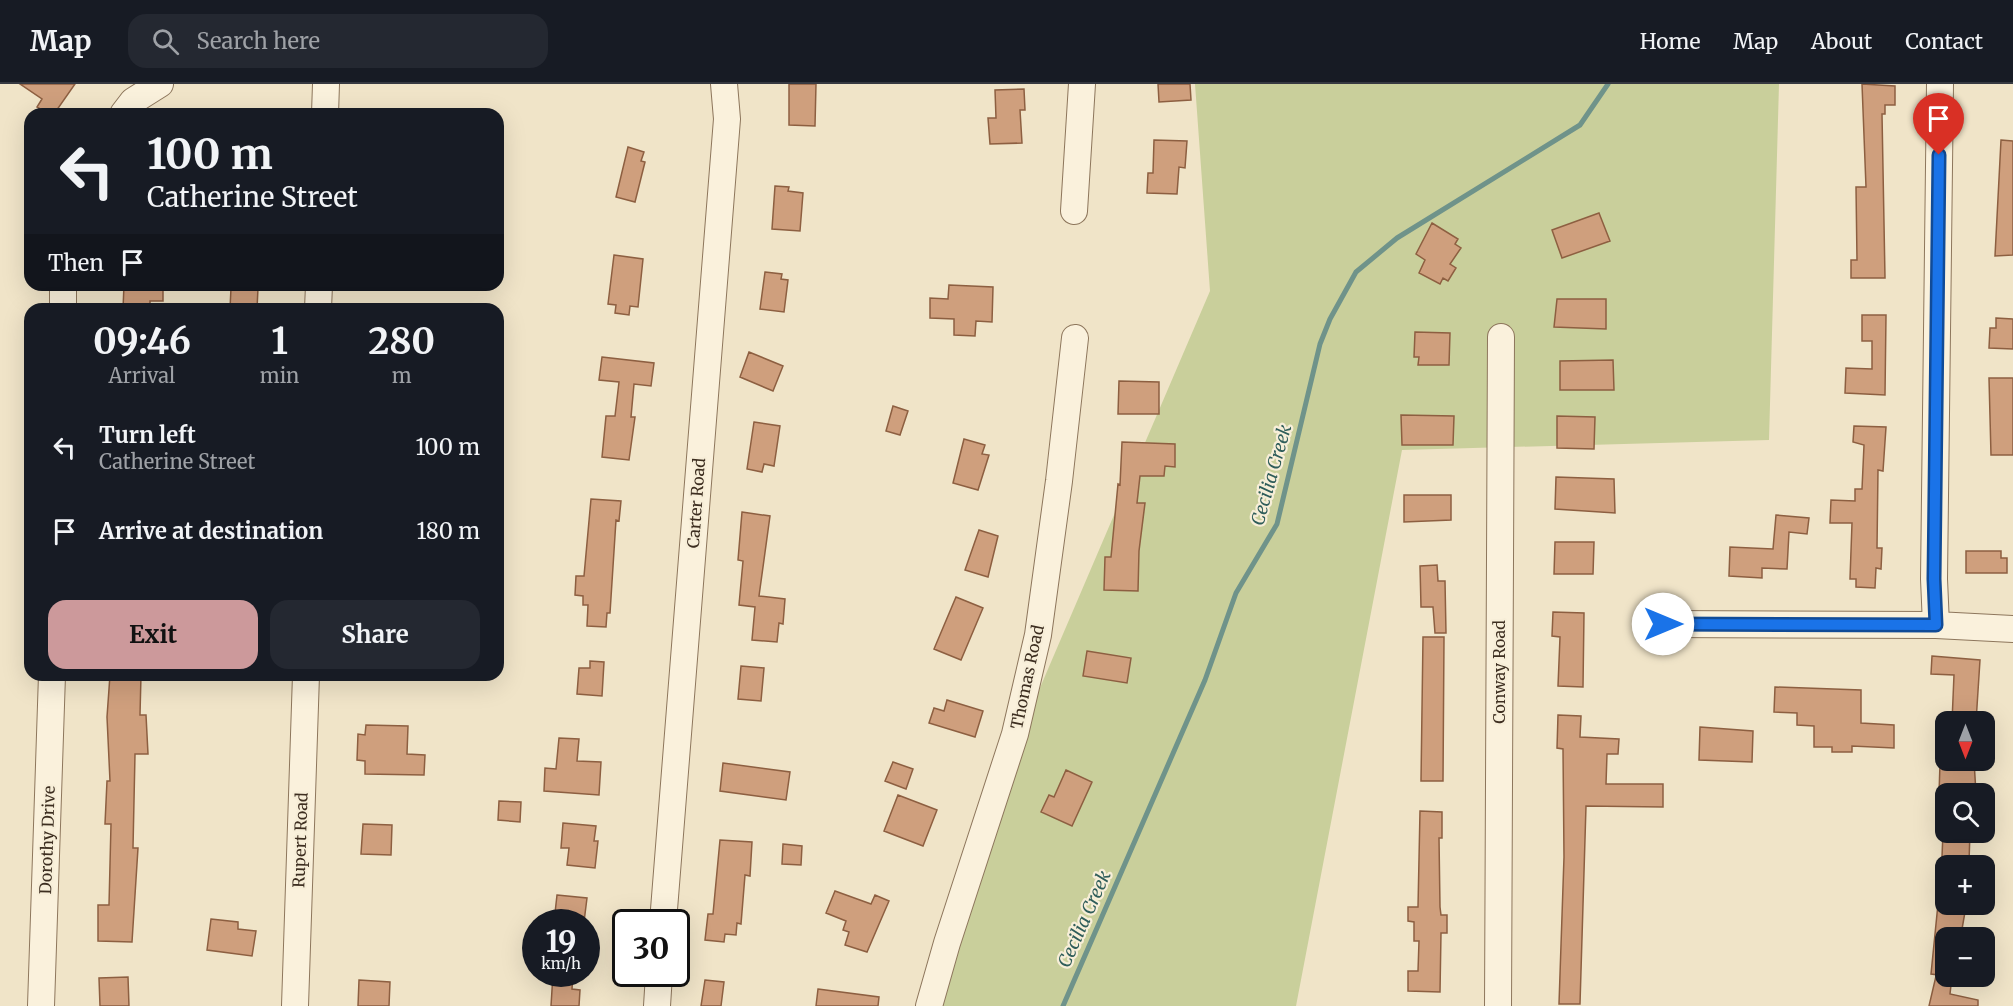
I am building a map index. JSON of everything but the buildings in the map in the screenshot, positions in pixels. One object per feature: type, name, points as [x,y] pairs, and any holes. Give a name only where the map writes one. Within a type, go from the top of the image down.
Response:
[{"type":"street","points":[[128,108],[133,101],[160,84]]},
{"type":"street","points":[[325,108],[326,84]]},
{"type":"street","name":"Carter Road","points":[[664,909],[727,119],[724,84]]},
{"type":"street","points":[[1074,211],[1082,84]]},
{"type":"street","points":[[1936,625],[1934,579],[1940,84]]},
{"type":"street","name":"Conway Road","points":[[1498,1006],[1501,337]]},
{"type":"street","name":"Thomas Road","points":[[929,1006],[947,942],[1015,734],[1038,635],[1059,481],[1075,338]]},
{"type":"street","points":[[1663,624],[1936,625],[2013,629]]},
{"type":"street","name":"Dorothy Drive","points":[[41,1006],[52,681]]},
{"type":"street","name":"Rupert Road","points":[[295,1006],[306,681]]},
{"type":"street","points":[[657,1006],[658,987]]},
{"type":"green space","points":[[1195,84],[1779,84],[1769,440],[1402,450],[1296,1006],[927,1006],[985,816],[1210,291]]},
{"type":"waterway","name":"Cecilia Creek","points":[[1063,1006],[1205,680],[1236,593],[1277,524],[1320,344],[1330,319],[1356,272],[1397,238],[1580,125],[1608,84]]},
{"type":"route","points":[[1663,624],[1936,625],[1934,579],[1939,155]]}]
